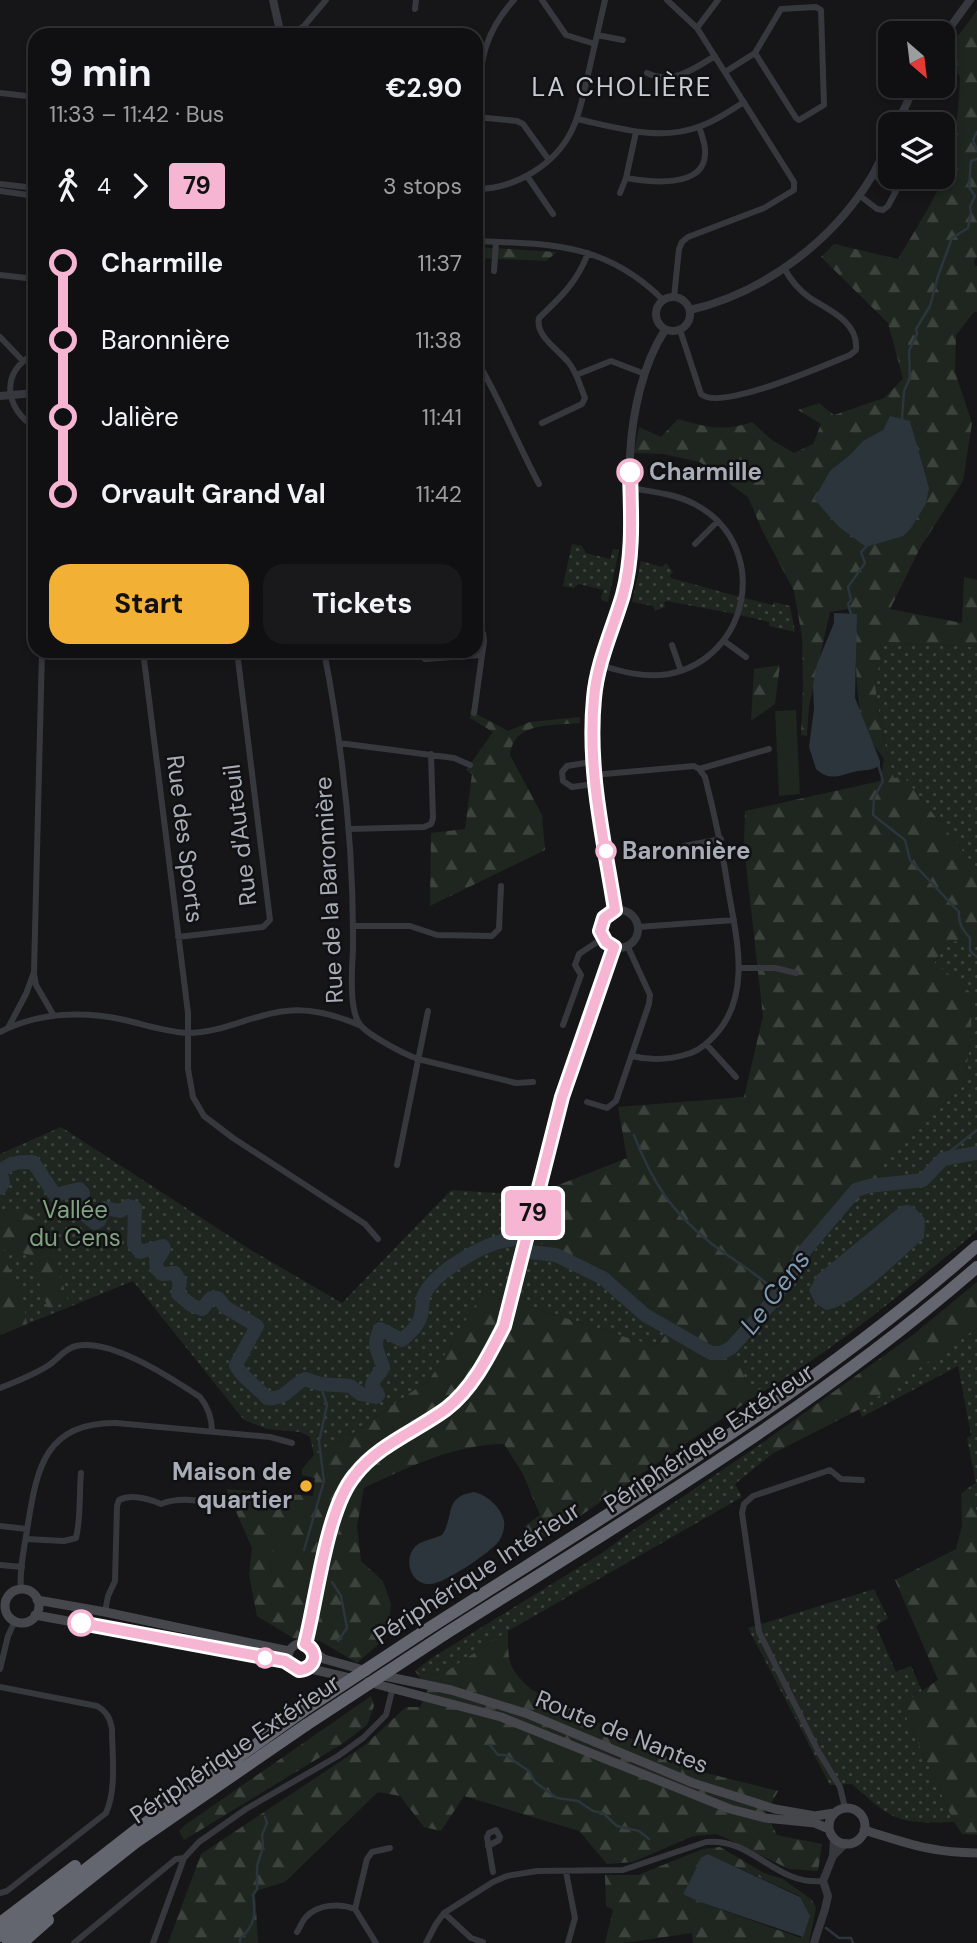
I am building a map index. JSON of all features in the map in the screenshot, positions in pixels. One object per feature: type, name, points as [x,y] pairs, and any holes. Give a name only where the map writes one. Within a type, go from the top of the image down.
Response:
[{"type":"highway","name":"Périphérique Intérieur","points":[[0,1936],[121,1841],[305,1718],[420,1634],[660,1481],[763,1411],[888,1319],[977,1247]]},
{"type":"highway","name":"Périphérique Extérieur","points":[[8,1943],[87,1879],[305,1718],[660,1499],[850,1368],[977,1267]]},
{"type":"highway","points":[[0,1923],[103,1846],[121,1841]]},
{"type":"highway","points":[[22,1943],[83,1891],[87,1879]]},
{"type":"main road","points":[[21,1589],[30,1591],[37,1600],[38,1607],[35,1615],[25,1622],[15,1621],[6,1613],[3,1598],[21,1589]]},
{"type":"main road","points":[[37,1600],[289,1651]]},
{"type":"main road","points":[[35,1615],[289,1663],[298,1669],[307,1668],[314,1659],[309,1647],[296,1644],[289,1651],[289,1663]]},
{"type":"main road","name":"Route de Nantes","points":[[309,1647],[330,1661],[501,1717],[730,1809],[765,1818],[816,1823],[832,1833]]},
{"type":"main road","name":"Route de Nantes","points":[[307,1668],[464,1693],[528,1714],[693,1783],[775,1809],[815,1816],[834,1814]]},
{"type":"main road","points":[[845,1808],[858,1812],[864,1820],[864,1830],[859,1838],[846,1843],[832,1833],[829,1824],[834,1814],[845,1808]]},
{"type":"main road","points":[[864,1830],[929,1850],[977,1853]]},
{"type":"street","points":[[273,0],[279,28]]},
{"type":"street","points":[[301,28],[326,0]]},
{"type":"street","points":[[415,9],[416,0]]},
{"type":"street","points":[[483,55],[498,17],[514,0]]},
{"type":"street","points":[[542,0],[566,35],[595,44]]},
{"type":"street","points":[[483,189],[508,184],[527,176],[549,160],[567,140],[577,119],[605,0]]},
{"type":"street","points":[[667,0],[697,28],[794,182],[794,190],[764,208],[682,242],[674,297]]},
{"type":"street","points":[[697,28],[718,0]]},
{"type":"street","points":[[955,21],[970,0]]},
{"type":"street","points":[[725,72],[755,53],[781,9],[817,8],[821,10],[824,105],[800,120],[796,118],[755,53]]},
{"type":"street","points":[[597,35],[623,40]]},
{"type":"street","points":[[646,73],[659,79],[675,77],[715,56]]},
{"type":"street","points":[[0,93],[28,96]]},
{"type":"street","points":[[577,119],[636,132],[678,132],[699,127],[744,102]]},
{"type":"street","points":[[483,117],[523,124],[549,160]]},
{"type":"street","points":[[626,178],[669,180],[694,175],[702,167],[706,156],[699,127]]},
{"type":"street","points":[[620,194],[636,132]]},
{"type":"street","points":[[690,310],[737,294],[784,268],[819,240],[859,195],[878,164]]},
{"type":"street","points":[[859,195],[877,209],[883,210],[888,206],[896,191],[873,174]]},
{"type":"street","points":[[527,176],[553,214]]},
{"type":"street","points":[[0,184],[28,187]]},
{"type":"street","points":[[0,191],[28,194]]},
{"type":"street","points":[[483,241],[567,246],[625,270],[663,300]]},
{"type":"street","points":[[494,271],[496,242]]},
{"type":"street","points":[[542,423],[582,404],[585,398],[570,364],[537,326],[539,318],[572,286],[588,253]]},
{"type":"street","points":[[680,330],[701,394],[712,399],[743,395],[850,355],[856,350],[857,342],[848,325],[835,311],[809,298],[784,268]]},
{"type":"street","points":[[0,275],[28,278]]},
{"type":"street","points":[[674,297],[685,302],[690,310],[689,322],[680,330],[665,330],[655,316],[657,307],[663,300],[674,297]]},
{"type":"street","points":[[615,910],[591,762],[594,695],[600,665],[623,594],[630,559],[631,443],[635,410],[645,374],[665,330]]},
{"type":"street","points":[[0,337],[23,361]]},
{"type":"street","points":[[28,358],[23,361],[11,381],[10,395],[19,416],[28,422]]},
{"type":"street","points":[[576,375],[611,361],[645,374]]},
{"type":"street","points":[[483,370],[539,484]]},
{"type":"street","points":[[0,396],[28,394]]},
{"type":"street","points":[[600,665],[644,675],[681,671],[705,659],[724,641],[737,617],[743,581],[737,552],[718,522],[696,504],[631,488]]},
{"type":"street","points":[[695,544],[718,522]]},
{"type":"street","points":[[724,641],[746,657]]},
{"type":"street","points":[[673,645],[681,671]]},
{"type":"street","points":[[42,658],[34,972],[36,985],[54,1016]]},
{"type":"street","name":"Rue des Sports","points":[[144,658],[189,1032],[188,1069],[193,1097],[204,1116],[233,1138],[365,1224],[378,1239]]},
{"type":"street","name":"Rue d'Auteuil","points":[[178,937],[263,928],[270,920],[238,658]]},
{"type":"street","name":"Rue de la Baronnière","points":[[325,658],[350,829],[354,1010],[359,1025],[418,1059],[516,1083],[533,1082]]},
{"type":"street","points":[[425,659],[439,658]]},
{"type":"street","points":[[474,713],[480,658]]},
{"type":"street","points":[[339,743],[431,754],[454,758],[470,765]]},
{"type":"street","points":[[699,769],[769,750]]},
{"type":"street","points":[[350,829],[424,827],[430,824],[433,818],[431,754]]},
{"type":"street","points":[[591,762],[567,766],[562,775],[563,781],[572,787],[594,779],[694,766],[699,769],[705,777],[721,839],[734,920],[738,983],[722,1027],[696,1051],[671,1057],[642,1059],[632,1056]]},
{"type":"street","points":[[674,851],[684,846],[721,839]]},
{"type":"street","points":[[353,926],[410,926],[437,935],[492,936],[499,929],[501,886]]},
{"type":"street","points":[[615,910],[631,914],[638,927],[636,937],[627,945],[614,947],[603,938],[600,929],[601,922],[615,910]]},
{"type":"street","points":[[638,927],[734,920]]},
{"type":"street","points":[[563,1025],[582,975],[575,965],[579,954],[603,938]]},
{"type":"street","points":[[587,1102],[607,1108],[612,1105],[649,1004],[650,995],[627,945]]},
{"type":"street","points":[[309,1647],[323,1562],[338,1504],[346,1488],[354,1475],[379,1452],[448,1407],[463,1392],[504,1326],[562,1097],[614,947]]},
{"type":"street","points":[[739,968],[775,968],[796,973]]},
{"type":"street","points":[[9,1028],[34,972]]},
{"type":"street","points":[[0,1032],[40,1017],[54,1016],[100,1016],[173,1032],[208,1031],[285,1011],[303,1010],[346,1019],[359,1025]]},
{"type":"street","points":[[397,1165],[428,1011]]},
{"type":"street","points":[[706,1044],[736,1077]]},
{"type":"street","points":[[0,1388],[51,1364],[74,1346],[92,1345],[131,1358],[200,1397],[212,1422],[212,1431]]},
{"type":"street","points":[[21,1589],[35,1481],[44,1458],[66,1435],[99,1423],[270,1437],[292,1443]]},
{"type":"street","points":[[845,1808],[840,1787],[817,1749],[756,1622],[742,1513],[744,1504],[753,1496],[830,1470],[841,1479],[862,1480]]},
{"type":"street","points":[[26,1539],[64,1541],[76,1538],[81,1473]]},
{"type":"street","points":[[105,1612],[115,1581],[117,1506],[120,1500],[124,1497],[161,1504],[171,1500],[184,1500],[203,1502],[211,1506]]},
{"type":"street","points":[[0,1526],[27,1529]]},
{"type":"street","points":[[0,1565],[22,1567]]},
{"type":"street","points":[[0,1669],[8,1636],[15,1621]]},
{"type":"street","points":[[153,1943],[184,1858],[199,1842],[246,1809],[338,1756],[363,1738],[386,1715],[395,1683]]},
{"type":"street","points":[[0,1687],[97,1706],[103,1710],[111,1721],[112,1729],[112,1789],[111,1804],[106,1813],[7,1891],[0,1893]]},
{"type":"street","points":[[814,1943],[828,1896],[823,1881],[832,1856],[832,1833]]},
{"type":"street","points":[[426,1943],[444,1913],[507,1876],[537,1871],[623,1870],[706,1842],[720,1840],[736,1844],[789,1877],[802,1881],[823,1881]]},
{"type":"street","points":[[832,1856],[846,1843]]},
{"type":"street","points":[[488,1846],[493,1872]]},
{"type":"street","points":[[355,1909],[367,1859],[372,1852],[390,1848]]},
{"type":"street","points":[[74,1943],[170,1863],[184,1858]]},
{"type":"street","points":[[566,1872],[575,1918],[568,1943]]},
{"type":"street","points":[[297,1932],[306,1917],[322,1907],[347,1906],[355,1909],[376,1943]]},
{"type":"street","points":[[444,1913],[471,1938],[483,1942]]},
{"type":"green space","points":[[977,11],[977,257],[974,260],[977,266],[977,312],[974,312],[956,335],[955,372],[972,423],[963,481],[920,548],[890,609],[962,623],[964,577],[977,580],[977,647],[884,642],[875,685],[883,737],[894,778],[903,776],[977,869],[977,947],[950,940],[934,962],[972,994],[971,1036],[964,1085],[881,1167],[907,1175],[894,1187],[866,1192],[816,1248],[787,1297],[734,1355],[754,1397],[558,1531],[516,1549],[525,1526],[540,1515],[523,1474],[504,1444],[450,1452],[364,1488],[357,1526],[361,1561],[383,1581],[391,1604],[389,1628],[380,1643],[357,1663],[320,1641],[293,1638],[257,1616],[249,1575],[252,1548],[226,1489],[313,1496],[315,1478],[302,1475],[302,1469],[314,1455],[346,1438],[430,1379],[483,1292],[657,1347],[666,1334],[602,1269],[534,1239],[556,1186],[627,1158],[618,1107],[744,1097],[763,1016],[744,846],[745,811],[880,781],[884,759],[867,735],[861,717],[854,639],[848,609],[830,612],[809,706],[807,736],[801,735],[802,637],[794,591],[748,497],[700,462],[663,454],[634,453],[639,427],[661,437],[678,419],[715,427],[732,427],[752,422],[772,440],[794,453],[813,444],[821,424],[798,410],[819,403],[834,415],[884,398],[903,379],[888,323],[821,257],[834,244],[898,259],[938,189],[955,189],[955,130],[960,76],[956,73],[956,38]]},
{"type":"green space","points":[[483,247],[557,252],[546,261],[483,258]]},
{"type":"green space","points":[[572,544],[582,546],[586,553],[610,559],[613,549],[619,550],[608,602],[601,600],[603,590],[579,584],[573,588],[563,586]]},
{"type":"green space","points":[[641,561],[662,567],[666,563],[673,572],[671,578],[740,597],[736,614],[666,601],[665,607],[655,611],[653,606],[632,602]]},
{"type":"green space","points":[[744,598],[790,606],[795,632],[740,615]]},
{"type":"green space","points":[[883,642],[977,647],[977,869],[903,776],[894,778],[883,737],[875,685]]},
{"type":"green space","points":[[780,665],[775,704],[751,721],[754,669]]},
{"type":"green space","points":[[796,710],[800,794],[779,796],[775,711]]},
{"type":"green space","points":[[471,711],[508,731],[530,722],[580,717],[580,723],[536,727],[519,736],[513,744],[510,755],[542,815],[545,850],[430,906],[431,833],[465,829],[472,774],[466,770],[493,732],[470,718]]},
{"type":"green space","points":[[950,939],[977,947],[977,1231],[841,1340],[754,1397],[734,1355],[787,1297],[816,1248],[866,1192],[894,1187],[907,1175],[880,1167],[964,1085],[971,1036],[972,994],[934,963]]},
{"type":"green space","name":"Vallée du Cens","points":[[61,1127],[251,1250],[342,1303],[451,1190],[516,1194],[556,1186],[534,1239],[602,1269],[666,1333],[657,1347],[483,1292],[430,1379],[346,1438],[314,1455],[310,1437],[300,1432],[267,1429],[244,1420],[133,1281],[0,1335],[0,1154]]},
{"type":"green space","points":[[18,1210],[36,1219],[50,1244],[68,1301],[48,1309],[30,1255],[5,1249],[2,1255],[22,1292],[27,1324],[0,1335],[0,1211]]},
{"type":"green space","points":[[977,1282],[977,1328],[860,1409],[772,1454],[765,1441],[914,1334]]},
{"type":"green space","points":[[977,1328],[977,1512],[968,1488],[976,1483],[967,1438],[971,1435],[958,1366],[862,1417],[859,1409]]},
{"type":"green space","points":[[765,1441],[772,1454],[735,1484],[742,1497],[508,1631],[441,1675],[415,1671],[430,1659],[602,1553]]},
{"type":"green space","points":[[968,1488],[977,1512],[977,1835],[962,1834],[954,1822],[901,1705],[938,1680],[895,1580],[956,1549],[962,1525],[961,1494]]},
{"type":"green space","points":[[275,1538],[296,1542],[290,1578],[270,1574]]},
{"type":"green space","points":[[874,1589],[888,1618],[876,1626],[896,1672],[911,1666],[922,1691],[901,1705],[954,1822],[920,1822],[897,1818],[877,1806],[852,1784],[830,1785],[748,1628]]},
{"type":"green space","points":[[508,1631],[511,1665],[532,1690],[694,1770],[778,1791],[766,1813],[777,1835],[822,1844],[818,1871],[789,1869],[717,1834],[693,1836],[633,1862],[607,1864],[579,1831],[464,1796],[441,1831],[424,1827],[400,1796],[378,1792],[285,1882],[255,1891],[258,1943],[168,1943],[201,1854],[365,1745],[406,1707],[420,1707],[428,1689],[415,1671],[441,1675]]},
{"type":"green space","points":[[371,1696],[374,1706],[367,1725],[345,1742],[184,1840],[179,1831],[185,1825]]},
{"type":"green space","points":[[720,1847],[764,1873],[783,1879],[812,1900],[816,1908],[809,1943],[693,1943],[692,1933],[624,1943],[605,1943],[613,1910],[606,1906],[605,1875],[638,1875],[703,1849]],"holes":[[[708,1854],[800,1896],[801,1938],[683,1894],[702,1857]]]},
{"type":"shaded area","points":[[890,416],[910,421],[929,488],[926,504],[903,536],[866,547],[839,527],[814,499],[830,471],[863,441],[883,430]]},
{"type":"shaded area","points":[[834,613],[857,614],[855,698],[880,766],[832,777],[816,769],[809,747],[814,709],[813,685],[817,664],[834,623]]},
{"type":"shaded area","points":[[901,1206],[914,1207],[925,1219],[924,1238],[850,1300],[826,1310],[815,1303],[809,1290],[817,1275]]},
{"type":"shaded area","points":[[474,1492],[493,1502],[500,1511],[504,1529],[499,1541],[477,1560],[446,1579],[431,1584],[418,1580],[410,1570],[412,1550],[419,1543],[442,1535],[454,1503],[458,1498]]},
{"type":"shaded area","points":[[708,1854],[800,1897],[810,1916],[803,1937],[683,1894],[702,1857]]},
{"type":"waterway","points":[[977,132],[973,140],[977,150]]},
{"type":"waterway","points":[[902,419],[904,391],[910,378],[909,351],[917,334],[916,329],[930,306],[952,238],[968,228],[970,207],[975,196],[969,187],[971,161],[977,159]]},
{"type":"waterway","points":[[851,614],[848,587],[865,563],[861,552],[866,547]]},
{"type":"waterway","points":[[879,767],[883,781],[874,798],[873,815],[905,840],[910,860],[959,912],[959,919],[970,938],[970,951],[977,957]]},
{"type":"waterway","points":[[943,1159],[977,1130]]},
{"type":"waterway","points":[[634,1135],[648,1168],[674,1208],[712,1244],[778,1294]]},
{"type":"waterway","name":"Le Cens","points":[[530,1252],[556,1255],[603,1278],[645,1315],[711,1353],[721,1353],[731,1348],[773,1301],[806,1249],[856,1190],[923,1180],[943,1159],[977,1153]]},
{"type":"waterway","name":"Le Cens","points":[[0,1188],[3,1183],[1,1172],[7,1166],[33,1162],[55,1195],[79,1189],[83,1193],[80,1211],[95,1223],[99,1221],[105,1208],[120,1211],[128,1206],[135,1208],[134,1244],[140,1252],[163,1246],[164,1249],[156,1262],[157,1269],[162,1274],[175,1273],[180,1282],[178,1294],[191,1305],[202,1309],[211,1298],[218,1298],[225,1307],[257,1326],[236,1365],[267,1398],[284,1395],[305,1379],[320,1384],[350,1386],[361,1394],[376,1397],[378,1395],[372,1385],[383,1367],[376,1345],[380,1329],[402,1340],[418,1323],[424,1295],[431,1284],[475,1252],[510,1240]]},
{"type":"waterway","points":[[304,1550],[324,1481],[319,1442],[327,1405],[320,1384]]},
{"type":"waterway","points":[[332,1582],[341,1596],[347,1628],[338,1641]]},
{"type":"waterway","points":[[490,1745],[498,1755],[506,1755],[530,1772],[535,1782],[557,1798],[578,1801],[593,1811],[603,1813],[617,1826],[639,1831],[649,1839]]},
{"type":"waterway","points":[[240,1943],[253,1919],[253,1895],[257,1889],[257,1866],[263,1847],[262,1835],[267,1823],[265,1817]]},
{"type":"waterway","points":[[826,1928],[839,1938],[851,1938],[853,1943]]},
{"type":"bus line","name":"79","points":[[81,1623],[285,1661],[299,1670],[309,1668],[314,1654],[312,1648],[305,1644],[338,1504],[346,1488],[354,1475],[379,1452],[448,1407],[463,1392],[504,1326],[562,1097],[614,947],[606,942],[600,931],[604,918],[615,910],[592,763],[592,729],[594,695],[600,665],[623,594],[630,559],[630,472]]},
{"type":"place","name":"Charmille","points":[[630,472]]},
{"type":"place","name":"Baronnière","points":[[606,851]]},
{"type":"place","name":"Maison de quartier","points":[[306,1486]]},
{"type":"district","name":"LA CHOLIÈRE","points":[[622,87]]}]
